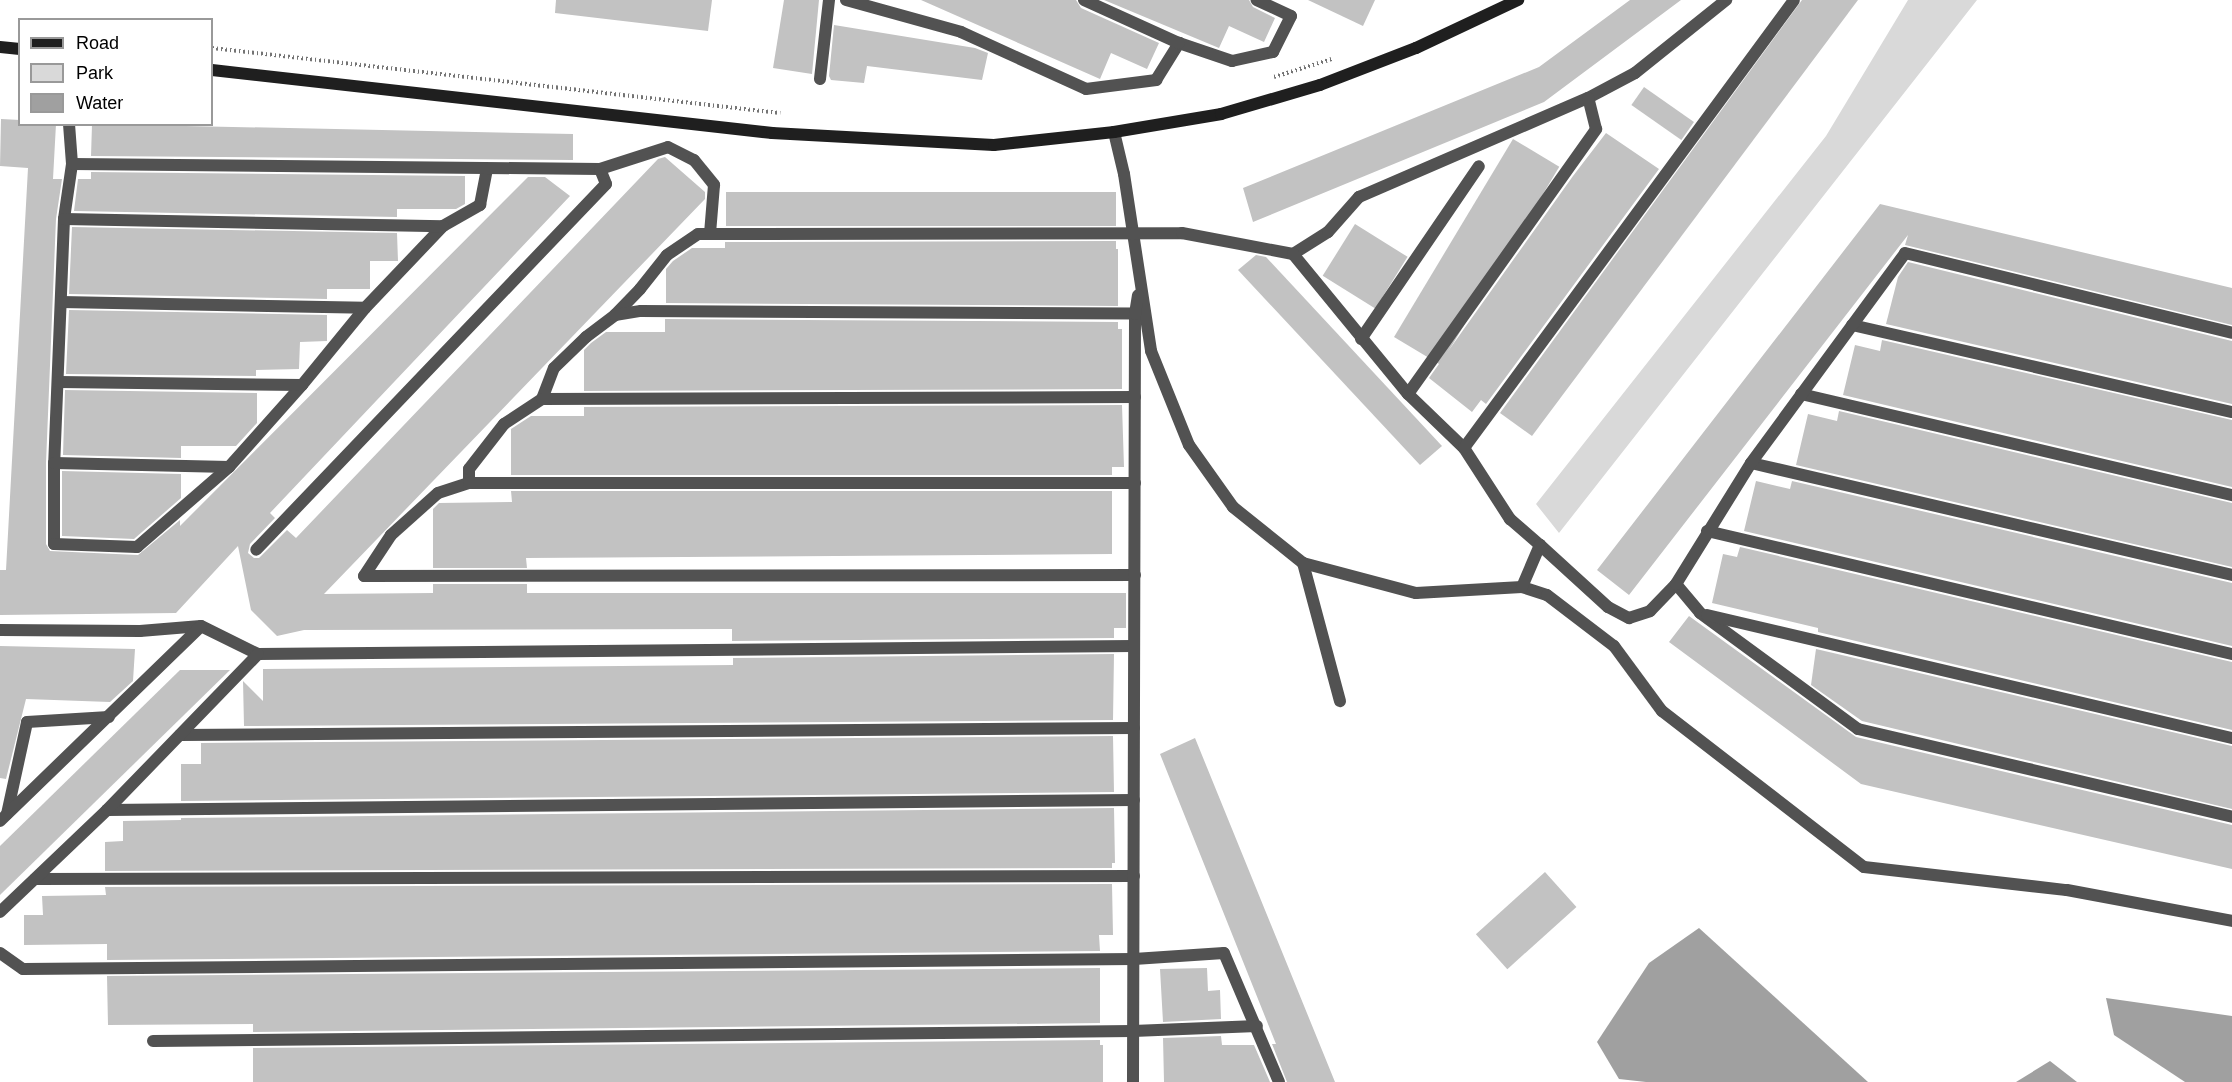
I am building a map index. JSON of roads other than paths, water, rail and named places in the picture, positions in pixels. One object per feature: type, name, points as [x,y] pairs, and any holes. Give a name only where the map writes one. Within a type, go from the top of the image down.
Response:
[{"type":"main road","points":[[213,70],[772,133],[994,145],[1114,132],[1221,114],[1320,85],[1416,48],[1518,0]]},
{"type":"main road","points":[[0,47],[18,49]]},
{"type":"lane","points":[[820,78],[829,0]]},
{"type":"lane","points":[[846,0],[961,32],[1086,89],[1156,80],[1179,43]]},
{"type":"lane","points":[[1084,0],[1179,43],[1232,61],[1273,52],[1291,16],[1257,0]]},
{"type":"lane","points":[[1293,254],[1328,232],[1359,197],[1588,98],[1635,73],[1726,0]]},
{"type":"lane","points":[[1464,448],[1794,0]]},
{"type":"lane","points":[[1408,393],[1596,129],[1588,98]]},
{"type":"lane","points":[[69,126],[72,164],[64,219],[54,463],[54,544],[137,547],[229,467],[302,385],[365,308],[442,226],[480,205],[487,170]]},
{"type":"lane","points":[[1114,132],[1133,232],[1151,351],[1189,445],[1233,507],[1303,563],[1416,593],[1522,587],[1547,595],[1614,646],[1662,711],[1864,867],[2067,890],[2232,921]]},
{"type":"lane","points":[[72,164],[487,170],[516,167],[600,169],[668,147],[694,160],[714,185],[710,234]]},
{"type":"lane","points":[[1361,339],[1479,166]]},
{"type":"lane","points":[[256,550],[606,184],[600,169]]},
{"type":"lane","points":[[64,219],[442,226]]},
{"type":"lane","points":[[542,399],[554,368],[586,337],[615,315],[640,289],[667,255],[698,234],[1182,233],[1293,254],[1408,393],[1464,448],[1510,519],[1608,607],[1629,618],[1650,611],[1676,584],[1707,531],[1752,463],[1905,253],[2232,333]]},
{"type":"lane","points":[[1133,1082],[1135,314],[1140,282]]},
{"type":"lane","points":[[61,302],[365,308]]},
{"type":"lane","points":[[615,315],[641,311],[1135,314]]},
{"type":"lane","points":[[1852,325],[2232,412]]},
{"type":"lane","points":[[59,382],[302,385]]},
{"type":"lane","points":[[1801,394],[2232,495]]},
{"type":"lane","points":[[469,483],[469,469],[504,424],[542,399],[1135,397]]},
{"type":"lane","points":[[54,463],[229,467]]},
{"type":"lane","points":[[1752,463],[2232,575]]},
{"type":"lane","points":[[1135,483],[469,483],[438,493],[391,535],[364,576],[1135,575]]},
{"type":"lane","points":[[1707,531],[2232,654]]},
{"type":"lane","points":[[1522,587],[1540,545]]},
{"type":"lane","points":[[1303,563],[1340,701]]},
{"type":"lane","points":[[1676,584],[1700,613],[1858,729],[2232,817]]},
{"type":"lane","points":[[1700,613],[2232,738]]},
{"type":"lane","points":[[0,630],[140,631],[201,626],[258,654],[1134,646]]},
{"type":"lane","points":[[4,817],[201,626]]},
{"type":"lane","points":[[0,912],[107,810],[258,654]]},
{"type":"lane","points":[[4,817],[27,722],[109,717]]},
{"type":"lane","points":[[180,735],[1134,728]]},
{"type":"lane","points":[[107,810],[1134,800]]},
{"type":"lane","points":[[35,879],[1134,876]]},
{"type":"lane","points":[[0,953],[23,969],[1134,958],[1224,953],[1279,1082]]},
{"type":"lane","points":[[153,1041],[1133,1031],[1257,1026]]},
{"type":"water","points":[[1699,928],[1868,1082],[1646,1082],[1619,1079],[1597,1042],[1649,963]]},
{"type":"water","points":[[2106,998],[2232,1016],[2232,1082],[2185,1082],[2114,1035]]},
{"type":"water","points":[[2050,1061],[2077,1082],[2016,1082]]}]
